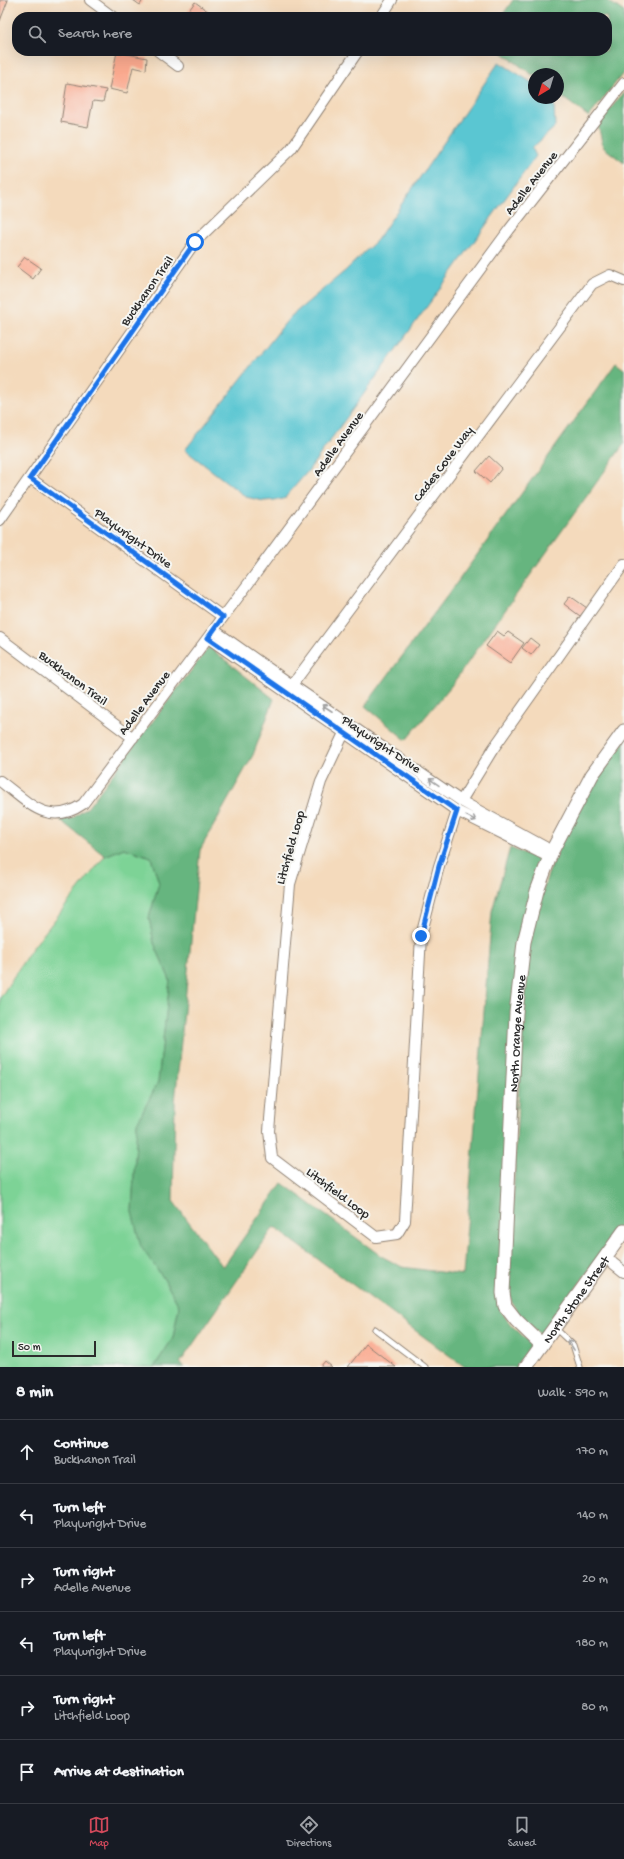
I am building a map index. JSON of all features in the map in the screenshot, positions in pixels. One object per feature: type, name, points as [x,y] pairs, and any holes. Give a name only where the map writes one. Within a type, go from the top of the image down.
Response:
[{"type":"street","points":[[90,0],[106,12]]},
{"type":"street","points":[[384,12],[392,0]]},
{"type":"street","points":[[165,56],[178,66]]},
{"type":"street","name":"Buckhanon Trail","points":[[0,520],[195,242],[291,149],[355,56]]},
{"type":"street","name":"Adelle Avenue","points":[[0,781],[37,809],[45,813],[55,815],[67,812],[83,804],[214,630],[509,230],[624,83]]},
{"type":"street","name":"Cades Cove Way","points":[[292,685],[592,284],[610,275],[624,281]]},
{"type":"street","name":"Playwright Drive","points":[[30,478],[223,617]]},
{"type":"street","points":[[459,806],[493,749],[624,564]]},
{"type":"street","name":"Playwright Drive","points":[[214,630],[350,724],[459,806]]},
{"type":"street","name":"Buckhanon Trail","points":[[0,638],[133,738]]},
{"type":"street","name":"Playwright Drive","points":[[208,638],[344,733],[459,806],[551,854]]},
{"type":"street","points":[[344,733],[350,724]]},
{"type":"street","name":"North Orange Avenue","points":[[542,1345],[516,1320],[505,1306],[503,1293],[516,1013],[524,942],[537,891],[551,854],[592,775],[624,731]]},
{"type":"street","name":"Litchfield Loop","points":[[344,733],[321,782],[290,884],[269,1131],[272,1158],[376,1236],[397,1234],[405,1221],[421,936],[439,866],[459,806]]},
{"type":"street","name":"North Stone Street","points":[[526,1367],[624,1231]]},
{"type":"street","points":[[605,1257],[624,1272]]},
{"type":"lane","points":[[555,1328],[573,1345],[580,1367]]},
{"type":"lane","points":[[375,1329],[425,1367]]},
{"type":"green space","points":[[513,0],[607,0],[624,12],[624,72],[589,117],[564,98],[564,68],[528,68],[528,72],[507,56],[612,56],[612,12],[505,12]]},
{"type":"green space","points":[[624,92],[624,163],[603,147],[598,124]]},
{"type":"green space","points":[[616,363],[624,369],[624,444],[451,686],[406,740],[365,706],[453,588]]},
{"type":"green space","points":[[209,647],[274,699],[253,755],[200,850],[175,1102],[173,1201],[223,1267],[282,1183],[381,1256],[402,1267],[463,1275],[492,911],[510,848],[542,860],[531,890],[500,1310],[511,1325],[534,1346],[518,1367],[465,1367],[274,1227],[180,1363],[185,1367],[154,1367],[173,1338],[179,1306],[164,1279],[141,1247],[132,1212],[137,1123],[158,1082],[170,980],[154,943],[149,918],[159,883],[151,857],[124,848],[105,856],[60,820],[73,818],[88,807]]},
{"type":"green space","points":[[624,741],[624,1221],[542,1336],[521,1317],[513,1305],[509,1292],[522,1013],[527,964],[542,892],[557,852],[588,795]]},
{"type":"green space","points":[[124,848],[151,857],[159,883],[149,918],[154,943],[170,980],[158,1082],[137,1124],[132,1212],[164,1279],[179,1306],[173,1338],[154,1367],[0,1367],[0,998],[30,951],[105,856]]},
{"type":"water","points":[[499,62],[528,80],[528,104],[554,104],[555,127],[532,148],[536,156],[308,471],[284,499],[264,501],[246,497],[185,450],[290,317],[345,271],[377,240]]},
{"type":"building","points":[[0,0],[8,0],[0,21]]},
{"type":"building","points":[[133,0],[143,0],[140,5]]},
{"type":"building","points":[[195,2],[209,12],[188,12]]},
{"type":"building","points":[[116,56],[137,56],[147,58],[146,70],[133,67],[127,93],[109,89]]},
{"type":"building","points":[[67,83],[106,90],[103,102],[93,101],[88,127],[61,122]]},
{"type":"building","points":[[25,257],[41,268],[33,279],[17,267]]},
{"type":"building","points":[[489,456],[502,468],[490,483],[476,471]]},
{"type":"building","points":[[570,596],[587,608],[580,616],[564,604]]},
{"type":"building","points":[[497,631],[504,636],[508,632],[524,643],[510,663],[486,646]]},
{"type":"building","points":[[530,638],[539,645],[531,655],[522,648]]},
{"type":"building","points":[[366,1344],[396,1367],[348,1367]]},
{"type":"building","points":[[325,1361],[332,1367],[320,1367]]},
{"type":"route","points":[[195,242],[30,478],[223,617],[208,638],[457,811],[439,866],[421,936]]}]
